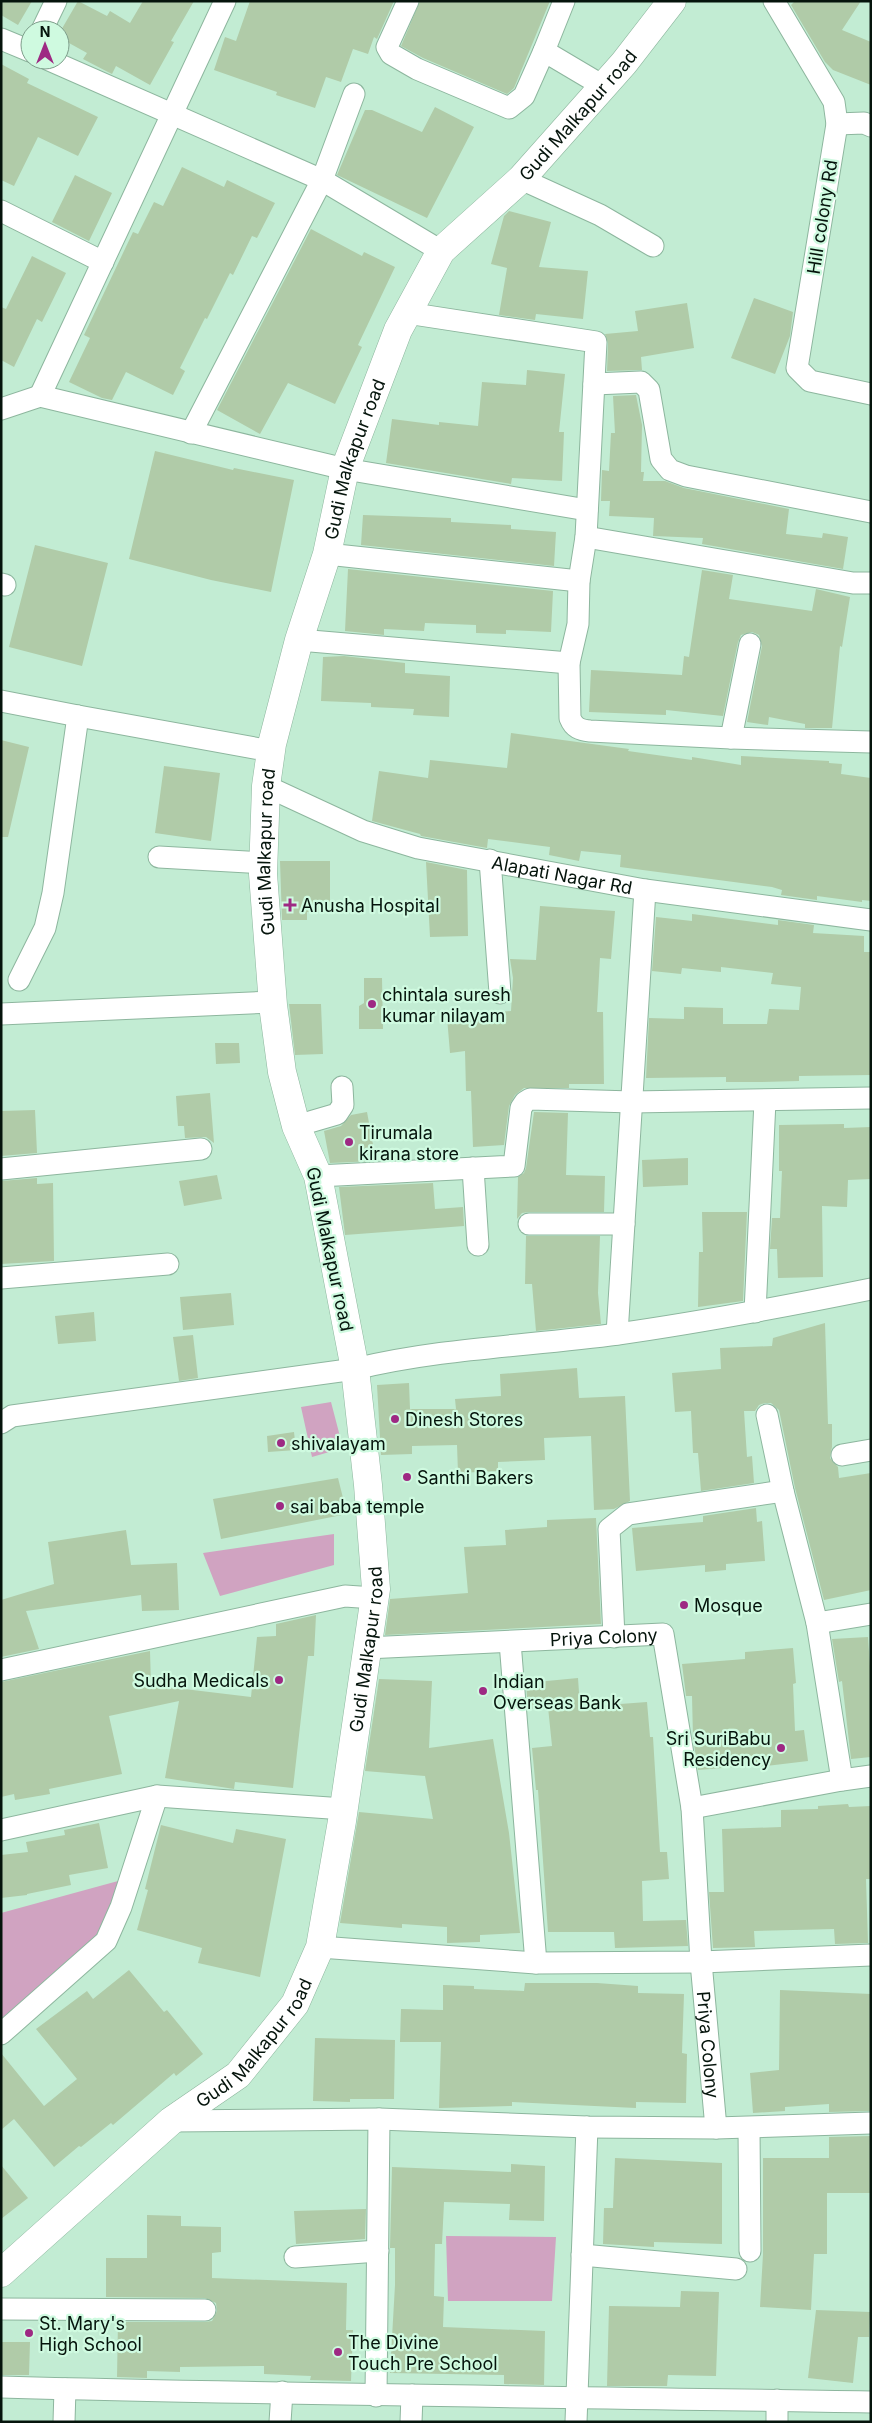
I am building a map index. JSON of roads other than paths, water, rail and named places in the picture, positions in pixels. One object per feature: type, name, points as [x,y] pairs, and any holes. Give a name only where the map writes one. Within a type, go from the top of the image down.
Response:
[{"type":"street","points":[[47,20],[56,1]]},
{"type":"street","points":[[40,396],[173,116],[225,1]]},
{"type":"street","points":[[408,1],[387,47],[391,54],[417,69],[509,108],[524,96],[564,1]]},
{"type":"street","name":"Gudi Malkapur road","points":[[5,2265],[171,2122],[238,2074],[296,2004],[320,1947],[344,1809],[376,1589],[356,1369],[318,1176],[296,1126],[282,1072],[273,1002],[264,863],[266,786],[270,751],[299,640],[327,554],[345,469],[398,330],[442,251],[521,179],[603,86],[672,1]]},
{"type":"street","name":"Hill colony Rd","points":[[774,1],[834,102],[837,124],[797,368],[810,381],[871,394]]},
{"type":"street","points":[[1,38],[20,47]]},
{"type":"street","points":[[544,51],[603,86]]},
{"type":"street","points":[[70,69],[322,180],[442,251]]},
{"type":"street","points":[[191,433],[322,180],[354,94]]},
{"type":"street","points":[[837,124],[864,123],[871,126]]},
{"type":"street","points":[[521,179],[600,214],[653,246]]},
{"type":"street","points":[[1,211],[103,262]]},
{"type":"street","points":[[407,314],[596,342],[586,537],[579,581],[578,624],[569,663],[570,718],[572,724],[581,730],[731,738],[871,742]]},
{"type":"street","points":[[594,384],[641,382],[649,390],[661,459],[670,470],[686,476],[871,512]]},
{"type":"street","points":[[1,409],[40,396],[345,469],[587,510]]},
{"type":"street","points":[[586,537],[853,583],[871,583]]},
{"type":"street","points":[[327,554],[579,581]]},
{"type":"street","points":[[299,640],[569,663]]},
{"type":"street","points":[[731,738],[750,644]]},
{"type":"street","points":[[1,700],[270,751]]},
{"type":"street","points":[[19,980],[45,928],[78,716]]},
{"type":"street","name":"Alapati Nagar Rd","points":[[266,786],[363,831],[418,848],[645,890],[871,920]]},
{"type":"street","points":[[159,857],[264,863]]},
{"type":"street","points":[[490,860],[500,993]]},
{"type":"street","points":[[617,1334],[645,890]]},
{"type":"street","points":[[1,1014],[273,1002]]},
{"type":"street","points":[[296,1126],[337,1114],[343,1101],[342,1087]]},
{"type":"street","points":[[318,1176],[514,1166],[521,1108],[530,1099],[632,1102],[871,1098]]},
{"type":"street","points":[[755,1312],[765,1101]]},
{"type":"street","points":[[1,1170],[201,1149]]},
{"type":"street","points":[[473,1168],[478,1246]]},
{"type":"street","points":[[529,1224],[624,1224]]},
{"type":"street","points":[[1,1278],[168,1264]]},
{"type":"street","points":[[1,1423],[12,1416],[356,1369],[398,1359],[617,1334],[755,1312],[871,1290]]},
{"type":"street","points":[[767,1415],[783,1491],[817,1623],[842,1780]]},
{"type":"street","points":[[842,1455],[871,1450]]},
{"type":"street","points":[[614,1637],[609,1528],[628,1514],[783,1491]]},
{"type":"street","points":[[1,1670],[345,1596],[374,1598]]},
{"type":"street","points":[[817,1623],[871,1614]]},
{"type":"street","name":"Priya Colony","points":[[366,1648],[663,1634],[692,1808],[701,1962],[716,2128]]},
{"type":"street","points":[[510,1642],[536,1963]]},
{"type":"street","points":[[692,1808],[871,1776]]},
{"type":"street","points":[[1,2034],[106,1941],[121,1907],[158,1796]]},
{"type":"street","points":[[1,1830],[158,1796],[344,1809]]},
{"type":"street","points":[[320,1947],[536,1963],[701,1962],[871,1955]]},
{"type":"street","points":[[171,2122],[379,2119],[587,2127],[716,2128],[871,2124]]},
{"type":"street","points":[[376,2396],[379,2119]]},
{"type":"street","points":[[576,2422],[587,2127]]},
{"type":"street","points":[[749,2128],[750,2252]]},
{"type":"street","points":[[295,2257],[378,2252]]},
{"type":"street","points":[[582,2255],[736,2269]]},
{"type":"street","points":[[1,2309],[205,2310]]},
{"type":"street","points":[[1,2387],[282,2392],[376,2396],[871,2402]]},
{"type":"street","points":[[64,2422],[65,2389]]},
{"type":"street","points":[[280,2422],[282,2392]]},
{"type":"street","points":[[411,2422],[412,2395]]},
{"type":"street","points":[[777,2400],[777,2422]]},
{"type":"place","name":"Anusha Hospital","points":[[290,905]]},
{"type":"place","name":"chintala suresh kumar nilayam","points":[[372,1004]]},
{"type":"place","name":"Tirumala kirana store","points":[[349,1142]]},
{"type":"place","name":"Dinesh Stores","points":[[395,1419]]},
{"type":"place","name":"shivalayam","points":[[281,1443]]},
{"type":"place","name":"Santhi Bakers","points":[[407,1477]]},
{"type":"place","name":"sai baba temple","points":[[280,1506]]},
{"type":"place","name":"Mosque","points":[[684,1605]]},
{"type":"place","name":"Sudha Medicals","points":[[279,1680]]},
{"type":"place","name":"Indian Overseas Bank","points":[[483,1691]]},
{"type":"place","name":"Sri SuriBabu Residency","points":[[781,1748]]},
{"type":"place","name":"St. Mary's High School","points":[[29,2333]]},
{"type":"place","name":"The Divine Touch Pre School","points":[[338,2352]]}]
